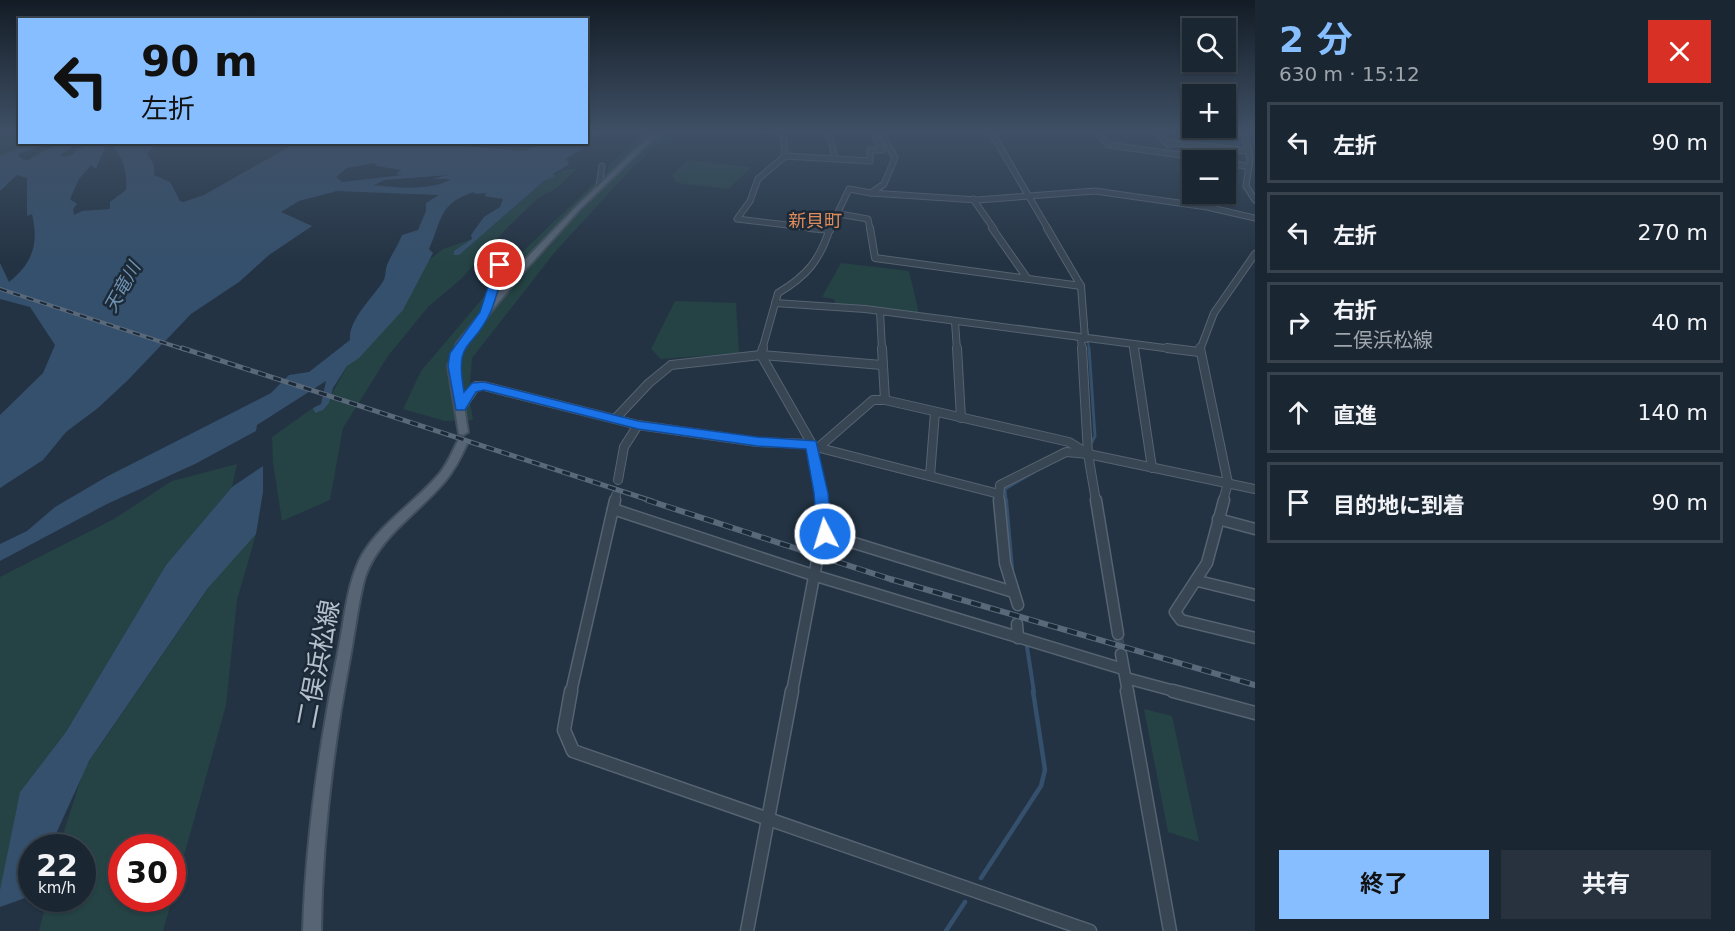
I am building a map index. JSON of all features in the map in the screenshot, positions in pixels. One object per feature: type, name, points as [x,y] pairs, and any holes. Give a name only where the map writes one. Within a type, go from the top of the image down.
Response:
[{"type":"main road","name":"二俣浜松線","points":[[312,931],[324,761],[360,573],[379,540],[443,476],[458,455],[463,438],[461,408],[453,366],[456,353],[485,312],[524,266],[612,175]]},
{"type":"street","points":[[599,188],[601,175]]},
{"type":"street","points":[[762,175],[758,179],[750,201],[737,219],[830,230]]},
{"type":"street","points":[[871,193],[884,184],[888,175]]},
{"type":"street","points":[[1017,175],[1081,286],[1088,454],[1118,634]]},
{"type":"street","points":[[1248,175],[1246,186],[1255,201]]},
{"type":"street","points":[[821,546],[825,534],[814,446],[761,355],[778,293],[805,279],[824,253],[833,219],[838,214],[849,189],[871,193],[973,199],[1095,190],[1207,207],[1255,218]]},
{"type":"street","points":[[973,199],[1027,278]]},
{"type":"street","points":[[838,214],[868,219],[875,258],[1081,286]]},
{"type":"street","points":[[1255,254],[1220,302],[1203,336],[1199,352],[1228,483],[1207,563],[1174,612],[1181,620],[1255,638]]},
{"type":"street","points":[[485,312],[500,265]]},
{"type":"street","points":[[775,303],[880,311],[1083,339],[1199,352]]},
{"type":"street","points":[[880,311],[885,400]]},
{"type":"street","points":[[955,322],[961,418]]},
{"type":"street","points":[[1133,344],[1152,468]]},
{"type":"street","points":[[615,418],[649,383],[671,365],[761,355],[882,365]]},
{"type":"street","points":[[461,408],[476,386],[484,386],[638,425],[757,442],[814,446],[999,494]]},
{"type":"street","points":[[814,446],[873,400],[885,400],[1069,442],[1088,454]]},
{"type":"street","points":[[930,476],[935,412]]},
{"type":"street","points":[[618,480],[624,447],[638,425]]},
{"type":"street","points":[[1018,605],[1010,591],[999,494],[1000,485],[1066,452],[1088,454],[1255,489]]},
{"type":"street","points":[[616,495],[568,702],[564,730],[573,751],[768,821],[1090,931]]},
{"type":"street","points":[[613,509],[813,575],[1255,713]]},
{"type":"street","points":[[1218,519],[1255,529]]},
{"type":"street","points":[[825,534],[1010,591]]},
{"type":"street","points":[[747,931],[817,561]]},
{"type":"street","points":[[1197,581],[1255,595]]},
{"type":"street","points":[[1017,624],[1018,638]]},
{"type":"street","points":[[1121,654],[1170,931]]},
{"type":"green space","points":[[554,175],[570,175],[557,188],[538,198],[461,279],[428,307],[388,356],[343,428],[330,500],[282,521],[273,462],[272,437],[313,408],[323,410],[347,366],[406,304],[429,260],[443,249],[478,237]]},
{"type":"green space","points":[[602,175],[625,175],[555,252],[472,358],[469,397],[473,420],[445,421],[403,409],[421,371],[521,253]]},
{"type":"green space","points":[[672,175],[743,175],[729,189],[677,183]]},
{"type":"green space","points":[[841,263],[909,271],[919,314],[836,305],[834,299],[822,297]]},
{"type":"green space","points":[[675,301],[736,303],[739,353],[661,359],[651,349]]},
{"type":"green space","points":[[237,464],[232,487],[166,565],[66,732],[20,792],[0,894],[0,577],[114,519],[172,481]]},
{"type":"green space","points":[[256,534],[237,600],[226,705],[186,848],[186,834],[108,834],[108,912],[168,912],[163,931],[39,931],[44,912],[96,912],[96,834],[63,834],[84,769],[227,561]]},
{"type":"green space","points":[[1144,709],[1172,716],[1199,842],[1168,832]]},
{"type":"water","points":[[0,175],[17,175],[0,191]]},
{"type":"water","name":"天竜川","points":[[18,175],[82,175],[70,199],[77,204],[73,209],[74,215],[82,211],[110,209],[110,202],[126,190],[126,175],[155,175],[170,182],[180,201],[183,202],[204,195],[239,175],[338,175],[336,177],[342,182],[399,175],[442,175],[384,180],[374,185],[403,188],[443,183],[451,179],[432,179],[446,175],[555,176],[544,181],[459,255],[454,255],[454,251],[472,239],[471,235],[484,217],[500,207],[503,199],[484,196],[487,193],[475,194],[474,192],[462,196],[447,207],[429,249],[433,253],[403,310],[359,358],[347,366],[333,388],[329,403],[323,410],[315,413],[313,408],[321,404],[326,381],[257,425],[256,431],[195,464],[107,504],[0,561],[0,544],[27,531],[55,507],[108,476],[271,393],[289,375],[309,372],[350,340],[350,333],[356,318],[383,281],[387,265],[402,235],[418,230],[426,211],[426,203],[439,195],[337,191],[299,201],[281,212],[312,226],[269,255],[239,282],[191,314],[128,380],[98,408],[66,432],[43,460],[0,488],[0,415],[43,373],[55,345],[30,307],[0,299],[0,263],[9,282],[29,260],[34,243],[32,214],[27,216],[27,178]]},
{"type":"water","points":[[263,466],[263,492],[256,534],[208,588],[89,761],[56,834],[18,834],[18,901],[0,907],[0,890],[20,792],[66,732],[166,565],[232,487]]},
{"type":"waterway","points":[[1020,175],[1043,216]]},
{"type":"waterway","points":[[1082,284],[1088,336]]},
{"type":"waterway","points":[[1088,341],[1089,350]]},
{"type":"waterway","points":[[1089,348],[1095,436],[1092,442]]},
{"type":"waterway","points":[[1006,501],[1005,489],[1034,472]]},
{"type":"waterway","points":[[1006,500],[1012,569]]},
{"type":"waterway","points":[[1027,647],[1034,692]]},
{"type":"waterway","points":[[981,878],[1041,786],[1045,770],[1033,691]]},
{"type":"waterway","points":[[946,931],[965,902]]},
{"type":"tunnel","points":[[1017,624],[1018,605]]},
{"type":"tunnel","points":[[1118,634],[1121,654]]},
{"type":"railway","points":[[0,289],[186,350]]},
{"type":"railway","points":[[182,348],[652,501]]},
{"type":"railway","points":[[647,500],[890,579],[1255,685]]},
{"type":"district","name":"新貝町","points":[[815,220]]},
{"type":"route","points":[[500,265],[485,312],[460,343],[456,353],[453,366],[461,408],[476,386],[484,386],[638,425],[757,442],[812,444],[821,493],[825,534]]}]
